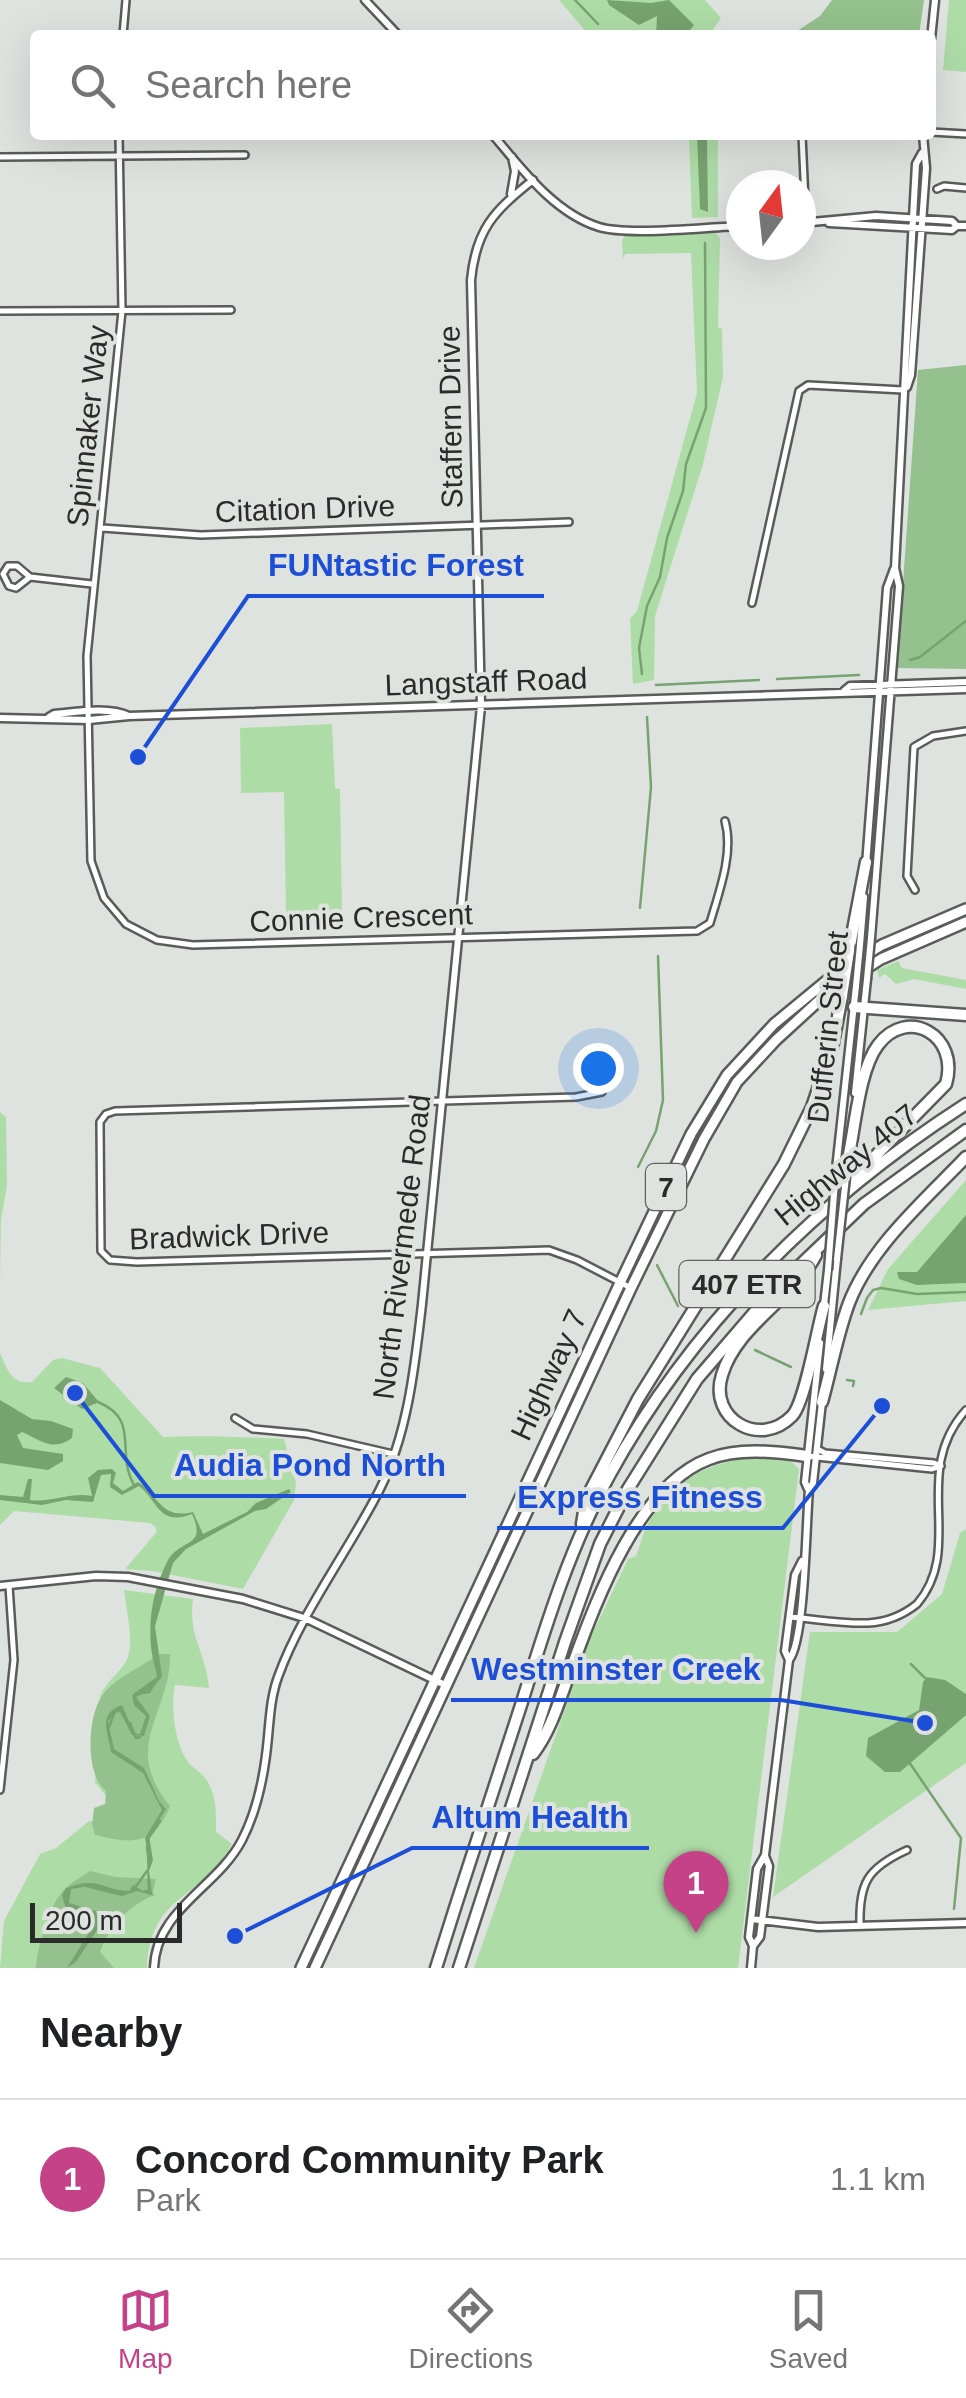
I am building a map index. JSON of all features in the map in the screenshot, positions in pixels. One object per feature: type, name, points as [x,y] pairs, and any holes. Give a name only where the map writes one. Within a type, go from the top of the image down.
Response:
[{"type":"highway","points":[[579,1539],[586,1499],[638,1398],[784,1164],[812,1107],[832,1048],[855,948],[866,862]]},
{"type":"highway","points":[[860,1007],[966,1015]]},
{"type":"highway","points":[[821,1215],[856,1172],[936,1098],[946,1084],[950,1070],[948,1054],[936,1036],[906,1027],[892,1031],[879,1042],[866,1074],[848,1159]]},
{"type":"highway","name":"Highway 407","points":[[436,1968],[552,1609],[579,1539],[636,1429],[682,1362],[750,1281],[894,1153],[966,1104]]},
{"type":"highway","name":"Highway 407","points":[[459,1968],[565,1642],[594,1560],[628,1489],[697,1379],[771,1293],[864,1204],[966,1130]]},
{"type":"highway","points":[[822,1402],[849,1302],[867,1268],[966,1156]]},
{"type":"highway","points":[[823,1242],[813,1262],[732,1355],[722,1375],[720,1393],[726,1412],[736,1423],[750,1431],[763,1432],[781,1425],[796,1411],[824,1306]]},
{"type":"highway","points":[[529,1759],[544,1739],[580,1644],[632,1532],[670,1483],[698,1464],[728,1454],[813,1454]]},
{"type":"main road","points":[[364,0],[393,30]]},
{"type":"main road","points":[[932,30],[936,0]]},
{"type":"main road","points":[[497,140],[566,210],[604,228],[726,226]]},
{"type":"main road","name":"Dufferin Street","points":[[813,1454],[836,1169],[871,938],[899,586],[895,568],[906,390],[903,375],[926,168],[923,140]]},
{"type":"main road","points":[[509,199],[515,171],[511,156]]},
{"type":"main road","name":"Staffern Drive","points":[[481,706],[473,254],[486,223],[533,180]]},
{"type":"main road","points":[[816,222],[952,221],[961,226]]},
{"type":"main road","name":"Dufferin Street","points":[[866,862],[887,588],[895,568]]},
{"type":"main road","name":"Langstaff Road","points":[[0,718],[53,720],[844,691],[850,694],[966,686]]},
{"type":"main road","name":"North Rivermede Road","points":[[154,1968],[155,1951],[164,1927],[221,1870],[242,1839],[261,1783],[276,1680],[382,1486],[393,1454],[414,1366],[481,706]]},
{"type":"main road","name":"Highway 7","points":[[301,1968],[691,1134],[727,1075],[754,1044],[836,973],[882,945],[966,909]]},
{"type":"main road","name":"Highway 7","points":[[315,1968],[631,1288],[704,1139],[737,1082],[824,996],[882,959],[966,922]]},
{"type":"main road","name":"Dufferin Street","points":[[789,1660],[795,1654],[800,1618],[809,1490],[805,1482],[822,1402],[848,1159],[860,1007],[855,948]]},
{"type":"main road","name":"Dufferin Street","points":[[751,1968],[753,1946],[749,1937],[757,1869],[765,1855],[789,1660],[785,1651],[795,1575],[802,1562]]},
{"type":"main road","points":[[4,1586],[96,1576],[128,1577],[243,1599],[307,1619],[446,1685]]},
{"type":"main road","name":"Dufferin Street","points":[[753,1946],[760,1937],[769,1866],[765,1855]]},
{"type":"main road","points":[[751,1919],[818,1928],[966,1924]]},
{"type":"street","points":[[123,30],[126,0]]},
{"type":"street","points":[[936,132],[966,134]]},
{"type":"street","name":"Spinnaker Way","points":[[89,716],[87,656],[92,584],[102,528],[122,310],[119,140]]},
{"type":"street","points":[[802,140],[803,170]]},
{"type":"street","points":[[0,157],[245,155]]},
{"type":"street","points":[[938,190],[944,186],[966,188]]},
{"type":"street","points":[[0,311],[231,310]]},
{"type":"street","points":[[752,603],[799,391],[808,385],[906,390]]},
{"type":"street","name":"Citation Drive","points":[[102,528],[208,535],[569,522]]},
{"type":"street","points":[[30,577],[16,588],[9,586],[3,574],[8,566],[17,566],[30,577],[92,584]]},
{"type":"street","name":"Connie Crescent","points":[[89,716],[92,861],[104,898],[118,916],[138,931],[163,942],[193,946],[694,931],[706,928],[715,906],[729,845],[726,822]]},
{"type":"street","points":[[915,890],[907,876],[914,746],[933,736],[966,731]]},
{"type":"street","name":"Bradwick Drive","points":[[602,1092],[576,1097],[122,1110],[106,1114],[100,1122],[101,1251],[110,1260],[549,1250],[631,1288]]},
{"type":"street","points":[[790,1616],[843,1623],[895,1619],[925,1597],[937,1581],[948,1545],[941,1466],[948,1435],[966,1410]]},
{"type":"street","points":[[236,1418],[253,1429],[307,1434],[393,1454]]},
{"type":"street","points":[[813,1454],[934,1470],[941,1466]]},
{"type":"street","points":[[0,1790],[14,1660],[4,1586]]},
{"type":"street","points":[[860,1926],[860,1899],[868,1876],[907,1850]]},
{"type":"shaded area","points":[[559,0],[705,0],[721,18],[713,30],[585,30]]},
{"type":"shaded area","points":[[607,0],[669,0],[694,25],[690,30],[656,30],[657,16],[639,25]]},
{"type":"shaded area","points":[[832,0],[924,0],[920,30],[799,30],[820,16]]},
{"type":"shaded area","points":[[949,0],[966,0],[966,72],[943,70]]},
{"type":"shaded area","points":[[689,140],[718,140],[718,217],[692,218]]},
{"type":"shaded area","points":[[697,140],[707,140],[708,212],[700,209]]},
{"type":"shaded area","points":[[715,232],[720,238],[718,327],[722,329],[723,377],[703,464],[655,616],[654,680],[633,684],[630,618],[637,611],[697,393],[691,253],[625,254],[623,259],[622,241],[625,234]]},
{"type":"shaded area","points":[[966,365],[966,669],[897,668],[918,370]]},
{"type":"shaded area","points":[[332,724],[335,788],[340,789],[342,913],[286,914],[284,792],[241,793],[240,728]]},
{"type":"shaded area","points":[[898,961],[902,968],[966,980],[966,989],[914,979],[896,984],[885,974],[879,978],[877,970]]},
{"type":"shaded area","points":[[0,1112],[6,1117],[7,1185],[1,1220],[0,1285]]},
{"type":"shaded area","points":[[966,1180],[966,1301],[868,1310],[888,1269]]},
{"type":"shaded area","points":[[966,1215],[966,1283],[917,1285],[899,1279],[897,1272],[917,1272]]},
{"type":"shaded area","points":[[0,1353],[11,1375],[25,1382],[32,1382],[53,1360],[62,1358],[100,1368],[163,1437],[284,1439],[296,1483],[294,1500],[243,1589],[125,1569],[156,1533],[156,1527],[150,1523],[14,1511],[0,1525]]},
{"type":"shaded area","points":[[66,1377],[83,1383],[97,1403],[82,1409],[54,1388]]},
{"type":"shaded area","points":[[0,1400],[32,1419],[73,1429],[72,1438],[59,1444],[22,1432],[17,1435],[23,1448],[63,1454],[63,1461],[48,1470],[0,1463]]},
{"type":"shaded area","points":[[757,1457],[790,1460],[799,1469],[738,1968],[474,1968],[588,1643],[628,1559],[636,1556],[656,1510],[679,1485],[723,1463]]},
{"type":"shaded area","points":[[112,1469],[116,1473],[113,1483],[123,1491],[138,1482],[173,1513],[193,1512],[203,1534],[247,1512],[256,1503],[289,1489],[291,1492],[266,1509],[255,1511],[186,1549],[173,1563],[155,1626],[162,1677],[136,1697],[150,1716],[144,1736],[132,1735],[120,1712],[114,1713],[108,1722],[114,1749],[144,1768],[166,1809],[149,1836],[153,1860],[149,1871],[155,1896],[137,1891],[122,1896],[89,1886],[71,1889],[69,1903],[96,1911],[99,1927],[76,1962],[67,1968],[95,1923],[89,1912],[74,1914],[65,1906],[62,1895],[66,1888],[93,1883],[119,1890],[129,1891],[133,1885],[143,1891],[148,1889],[145,1838],[162,1810],[143,1773],[111,1752],[107,1718],[122,1705],[134,1733],[140,1734],[146,1716],[134,1705],[132,1695],[157,1677],[150,1630],[155,1595],[167,1562],[194,1538],[196,1525],[192,1514],[166,1515],[139,1486],[122,1495],[110,1487],[111,1474],[101,1475],[93,1502],[66,1500],[42,1505],[0,1500],[0,1495],[23,1497],[28,1479],[32,1479],[30,1500],[92,1496],[88,1478],[98,1470]]},
{"type":"shaded area","points":[[966,1529],[966,1763],[773,1897],[810,1632],[897,1632],[942,1594],[960,1533]]},
{"type":"shaded area","points":[[124,1590],[193,1599],[193,1625],[209,1688],[175,1685],[175,1725],[188,1762],[206,1779],[212,1791],[216,1832],[232,1844],[220,1862],[158,1924],[150,1943],[147,1968],[0,1968],[4,1921],[40,1854],[56,1848],[89,1821],[132,1830],[95,1782],[100,1696],[125,1663],[130,1647]]},
{"type":"shaded area","points":[[159,1654],[170,1654],[148,1747],[149,1765],[170,1806],[157,1829],[140,1839],[95,1835],[94,1808],[105,1804],[106,1791],[94,1772],[90,1745],[97,1705],[114,1684]]},
{"type":"shaded area","points":[[927,1677],[945,1680],[966,1694],[966,1715],[900,1772],[885,1772],[866,1756],[868,1738],[919,1710]]},
{"type":"shaded area","points":[[90,1871],[156,1879],[152,1896],[127,1912],[104,1942],[100,1952],[114,1968],[36,1968],[41,1938],[58,1898]]},
{"type":"waterway","points":[[575,0],[598,24]]},
{"type":"waterway","points":[[642,674],[639,648],[647,606],[660,577],[667,538],[683,491],[686,464],[706,408],[705,243]]},
{"type":"waterway","points":[[910,660],[920,657],[966,621]]},
{"type":"waterway","points":[[777,679],[859,675]]},
{"type":"waterway","points":[[656,685],[759,680]]},
{"type":"waterway","points":[[640,908],[651,787],[647,717]]},
{"type":"waterway","points":[[638,1167],[656,1131],[663,1100],[658,956]]},
{"type":"waterway","points":[[657,1265],[678,1306]]},
{"type":"waterway","points":[[861,1314],[873,1290],[881,1288],[917,1294],[966,1292]]},
{"type":"waterway","points":[[755,1350],[791,1367]]},
{"type":"waterway","points":[[847,1380],[854,1381],[853,1386]]},
{"type":"waterway","points":[[98,1402],[111,1409],[123,1427],[126,1460],[134,1485]]},
{"type":"waterway","points":[[911,1664],[925,1678]]},
{"type":"waterway","points":[[135,1694],[149,1692],[156,1681]]},
{"type":"waterway","points":[[109,1727],[115,1711]]},
{"type":"waterway","points":[[130,1723],[136,1738],[140,1737]]},
{"type":"waterway","points":[[909,1762],[961,1838],[954,1909]]},
{"type":"waterway","points":[[148,1839],[160,1821]]},
{"type":"waterway","points":[[147,1847],[149,1864]]},
{"type":"waterway","points":[[134,1889],[147,1871]]},
{"type":"waterway","points":[[87,1886],[118,1894]]},
{"type":"place","name":"FUNtastic Forest","points":[[138,757]]},
{"type":"place","name":"Audia Pond North","points":[[75,1393]]},
{"type":"place","name":"Express Fitness","points":[[882,1406]]},
{"type":"place","name":"Westminster Creek","points":[[925,1723]]},
{"type":"place","name":"Concord Community Park","points":[[696,1933]]},
{"type":"place","name":"Altum Health","points":[[235,1936]]}]
